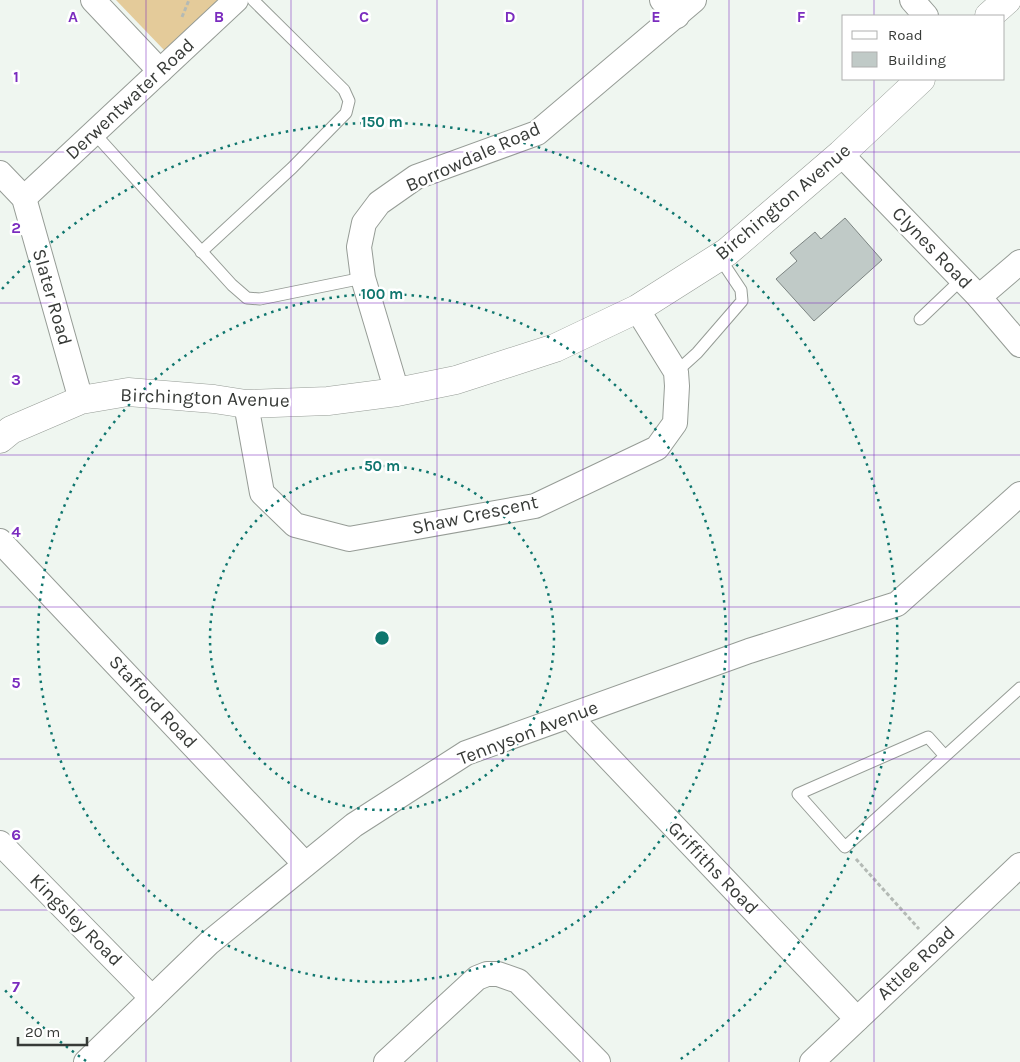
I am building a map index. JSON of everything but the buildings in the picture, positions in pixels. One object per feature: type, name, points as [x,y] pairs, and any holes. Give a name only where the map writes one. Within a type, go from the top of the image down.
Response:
[{"type":"street","points":[[93,0],[160,71]]},
{"type":"street","name":"Derwentwater Road","points":[[24,198],[236,0]]},
{"type":"street","name":"Borrowdale Road","points":[[398,392],[363,278],[359,247],[364,223],[379,203],[416,178],[537,133],[670,8],[694,0]]},
{"type":"street","points":[[912,0],[925,15]]},
{"type":"street","points":[[990,15],[1008,0]]},
{"type":"street","name":"Birchington Avenue","points":[[0,439],[11,430],[81,400],[128,392],[214,399],[246,404],[328,401],[398,392],[456,380],[555,348],[637,309],[727,252],[841,154],[920,80]]},
{"type":"street","name":"Clynes Road","points":[[841,154],[979,296],[1020,345]]},
{"type":"street","name":"Slater Road","points":[[0,173],[24,198],[81,400]]},
{"type":"street","points":[[979,296],[1020,262]]},
{"type":"street","points":[[637,309],[676,372]]},
{"type":"street","name":"Shaw Crescent","points":[[246,404],[262,492],[296,525],[349,539],[535,506],[657,448],[675,423],[676,372]]},
{"type":"street","name":"Tennyson Avenue","points":[[87,1062],[209,943],[354,825],[466,752],[570,717],[749,652],[897,604],[1020,494]]},
{"type":"street","name":"Stafford Road","points":[[0,541],[306,864]]},
{"type":"street","name":"Griffiths Road","points":[[570,717],[857,1019]]},
{"type":"street","name":"Kingsley Road","points":[[0,843],[152,998]]},
{"type":"street","name":"Attlee Road","points":[[812,1062],[1020,864]]},
{"type":"street","points":[[386,1062],[477,978],[487,974],[498,974],[518,981],[598,1062]]},
{"type":"lane","points":[[201,252],[292,168],[346,113],[349,101],[344,90],[252,0]]},
{"type":"lane","points":[[94,133],[201,252],[247,298],[260,300],[363,278]]},
{"type":"lane","points":[[676,372],[697,353],[742,301],[741,290],[719,257]]},
{"type":"lane","points":[[920,319],[962,279]]},
{"type":"lane","points":[[945,756],[928,737],[798,794],[845,847],[1020,688]]},
{"type":"path","points":[[845,847],[934,946]]},
{"type":"shaded area","points":[[116,0],[218,0],[165,51]]}]
